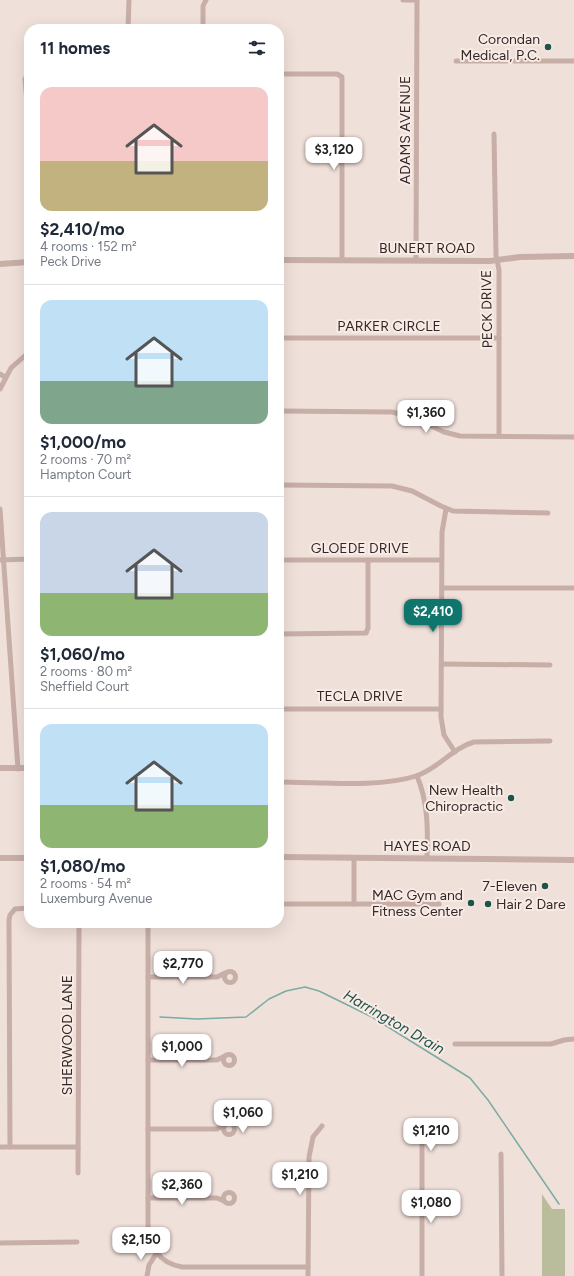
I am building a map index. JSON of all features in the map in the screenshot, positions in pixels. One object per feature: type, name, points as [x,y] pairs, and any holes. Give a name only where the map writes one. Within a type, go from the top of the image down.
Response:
[{"type":"street","points":[[128,0],[128,24]]},
{"type":"street","points":[[203,24],[203,6],[205,0]]},
{"type":"street","points":[[403,0],[417,0]]},
{"type":"street","name":"ADAMS AVENUE","points":[[416,260],[417,0]]},
{"type":"street","points":[[456,61],[574,61]]},
{"type":"street","points":[[284,74],[340,76],[342,80],[342,260]]},
{"type":"street","name":"PECK DRIVE","points":[[494,134],[498,260],[499,436]]},
{"type":"street","name":"BUNERT ROAD","points":[[284,260],[498,260],[520,257],[574,256]]},
{"type":"street","points":[[0,264],[24,262]]},
{"type":"street","name":"PARKER CIRCLE","points":[[284,338],[499,338]]},
{"type":"street","points":[[0,389],[5,377],[24,357]]},
{"type":"street","points":[[0,374],[5,377]]},
{"type":"street","points":[[284,411],[392,412],[412,417],[450,434],[499,436],[574,436]]},
{"type":"street","points":[[284,485],[392,486],[412,491],[446,509],[461,512],[548,513]]},
{"type":"street","points":[[0,509],[2,560],[18,768]]},
{"type":"street","points":[[446,509],[442,532],[442,709],[444,736],[455,752]]},
{"type":"street","points":[[2,560],[24,559]]},
{"type":"street","name":"GLOEDE DRIVE","points":[[284,560],[442,560]]},
{"type":"street","points":[[284,634],[366,633],[368,628],[368,560]]},
{"type":"street","points":[[442,588],[574,588]]},
{"type":"street","points":[[442,664],[550,665]]},
{"type":"street","name":"TECLA DRIVE","points":[[284,709],[442,709]]},
{"type":"street","points":[[284,782],[384,782],[417,776],[434,767],[465,745],[474,742],[550,741]]},
{"type":"street","points":[[0,768],[24,768]]},
{"type":"street","points":[[417,776],[423,794],[427,817],[427,857]]},
{"type":"street","name":"HAYES ROAD","points":[[284,857],[427,857],[574,860]]},
{"type":"street","points":[[0,858],[24,858]]},
{"type":"street","points":[[354,858],[354,904]]},
{"type":"street","points":[[284,904],[439,904]]},
{"type":"street","points":[[10,1147],[9,920],[10,915],[15,909],[24,908]]},
{"type":"street","name":"SHERWOOD LANE","points":[[78,1173],[79,928]]},
{"type":"street","points":[[148,928],[148,1233],[156,1254],[170,1264],[186,1267],[308,1267]]},
{"type":"street","points":[[148,977],[217,977],[232,982],[236,976],[230,971],[217,977]]},
{"type":"street","points":[[225,973],[225,980]]},
{"type":"street","points":[[455,1044],[551,1044],[564,1040],[574,1040]]},
{"type":"street","points":[[148,1060],[217,1060],[230,1066],[235,1061],[232,1054],[217,1060]]},
{"type":"street","points":[[224,1063],[225,1056]]},
{"type":"street","points":[[148,1128],[217,1129],[229,1135],[235,1130],[232,1124],[225,1125],[217,1129]]},
{"type":"street","points":[[224,1132],[225,1125]]},
{"type":"street","points":[[308,1276],[309,1157],[313,1137],[322,1126]]},
{"type":"street","points":[[422,1133],[422,1276]]},
{"type":"street","points":[[0,1147],[78,1147]]},
{"type":"street","points":[[501,1154],[502,1276]]},
{"type":"street","points":[[148,1198],[217,1198],[229,1204],[235,1199],[232,1193],[225,1194],[217,1198]]},
{"type":"street","points":[[224,1201],[225,1194]]},
{"type":"street","points":[[0,1242],[77,1242]]},
{"type":"street","points":[[147,1276],[148,1265],[156,1254]]},
{"type":"green space","points":[[542,1194],[552,1209],[565,1209],[565,1276],[542,1276]]},
{"type":"waterway","name":"Harrington Drain","points":[[160,1017],[197,1019],[246,1017],[269,999],[286,991],[305,987],[319,991],[372,1017],[470,1078],[488,1100],[559,1204]]},
{"type":"place","name":"Corondan Medical, P.C.","points":[[548,47]]},
{"type":"place","name":"New Health Chiropractic","points":[[511,798]]},
{"type":"place","name":"7-Eleven","points":[[545,886]]},
{"type":"place","name":"MAC Gym and Fitness Center","points":[[471,903]]},
{"type":"place","name":"Hair 2 Dare","points":[[488,904]]}]
